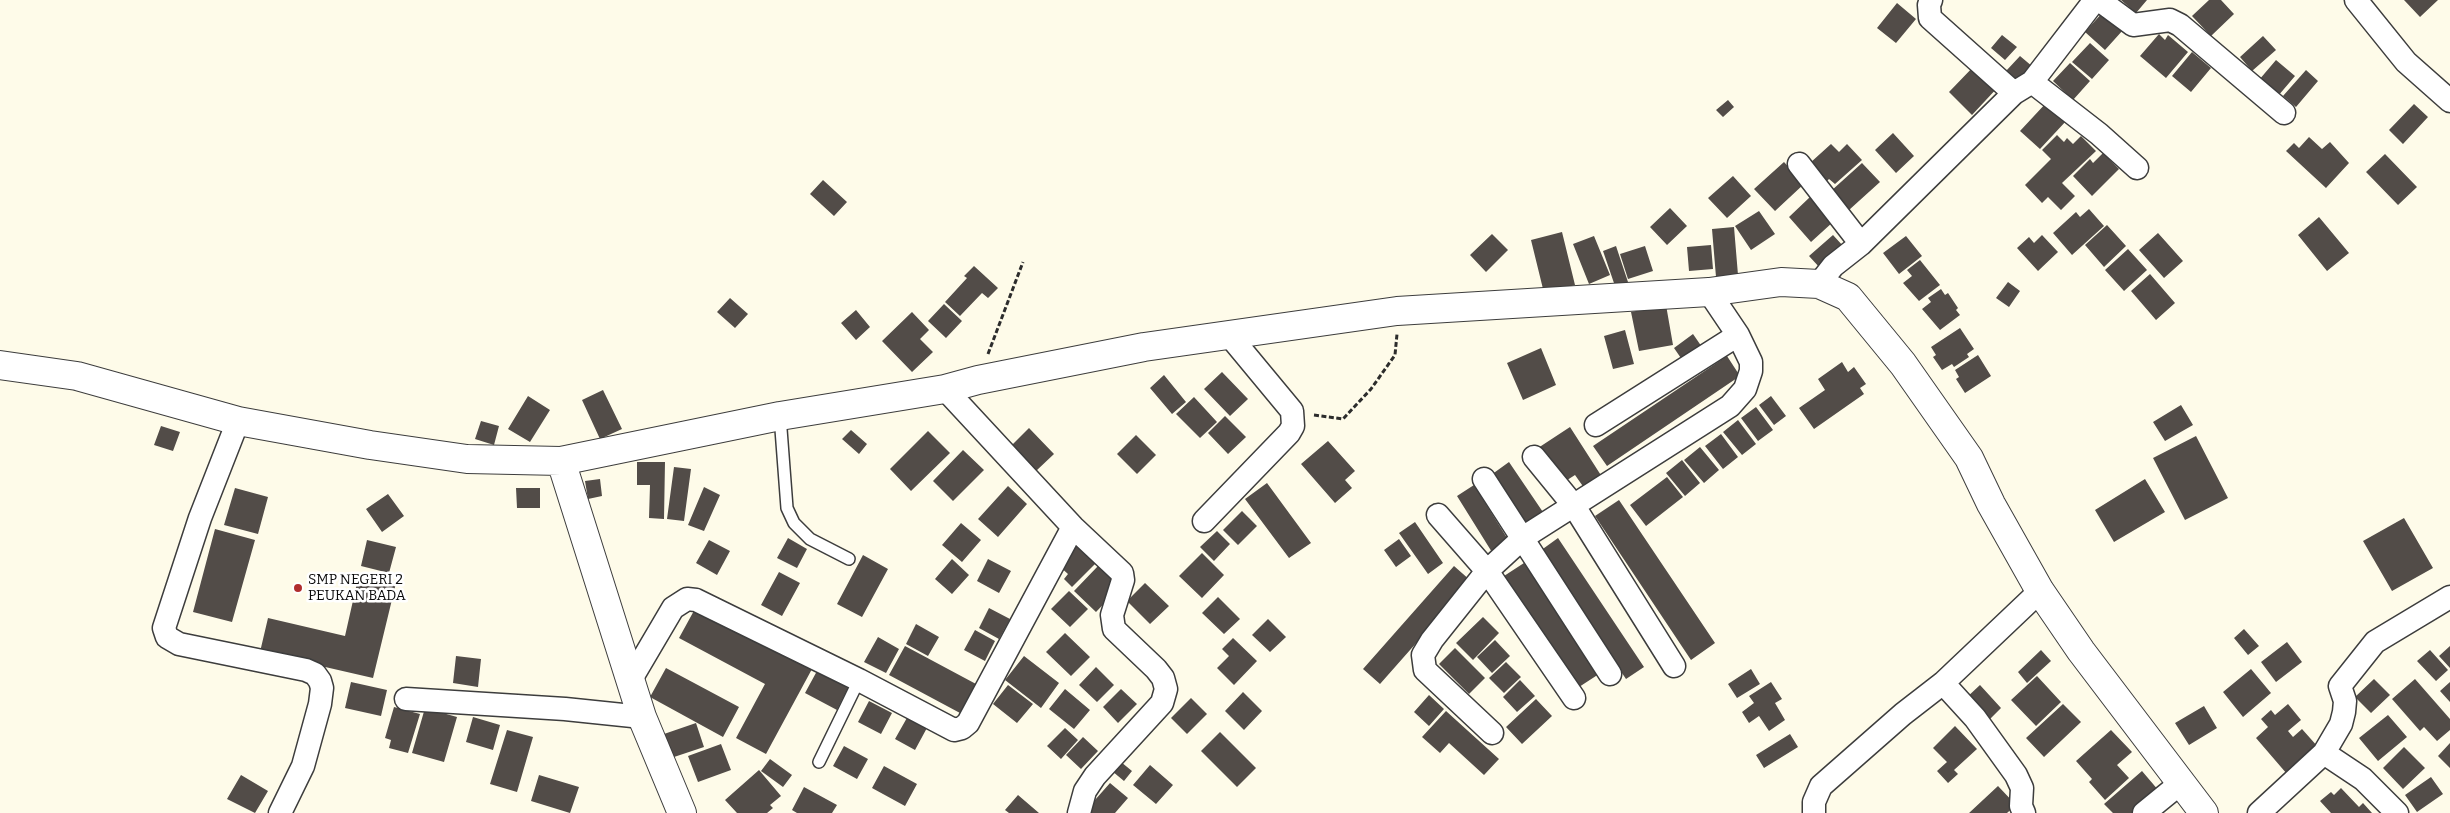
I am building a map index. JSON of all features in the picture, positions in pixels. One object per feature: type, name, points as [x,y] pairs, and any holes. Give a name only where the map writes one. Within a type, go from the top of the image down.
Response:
[{"type":"street","points":[[1931,0],[1929,5],[1930,18],[2023,88],[2099,134],[2137,168]]},
{"type":"street","points":[[1818,284],[1833,266],[1861,244],[2023,88],[2095,0]]},
{"type":"street","points":[[2099,0],[2133,25],[2170,20],[2180,25],[2284,113]]},
{"type":"street","points":[[2356,0],[2406,62],[2450,101]]},
{"type":"street","points":[[1799,164],[1861,244]]},
{"type":"street","points":[[0,365],[77,376],[238,421],[370,445],[467,460],[516,462],[561,460],[780,416],[945,389],[978,380],[1144,347],[1397,311],[1709,292],[1781,282],[1818,284],[1848,297],[1903,364],[1969,458],[1991,504],[2040,591],[2081,651],[2204,813]]},
{"type":"street","points":[[1492,733],[1425,670],[1423,655],[1432,640],[1487,571],[1524,537],[1730,406],[1745,389],[1751,371],[1751,362],[1738,335],[1709,292]]},
{"type":"street","points":[[1204,521],[1289,433],[1293,426],[1292,411],[1230,335]]},
{"type":"street","points":[[1596,424],[1738,335]]},
{"type":"street","points":[[945,389],[1073,527],[1122,573],[1123,580],[1112,615],[1114,629],[1163,678],[1166,689],[1162,703],[1095,776],[1085,791],[1079,813]]},
{"type":"street","points":[[238,421],[200,518],[164,628],[167,637],[179,644],[306,670],[315,674],[320,681],[322,688],[320,704],[303,766],[280,813]]},
{"type":"street","points":[[1534,457],[1574,506],[1674,666]]},
{"type":"street","points":[[561,460],[642,717],[682,813]]},
{"type":"street","points":[[1484,479],[1524,537],[1610,674]]},
{"type":"street","points":[[1438,515],[1487,571],[1574,698]]},
{"type":"street","points":[[630,681],[673,608],[686,599],[696,600],[860,680],[954,730],[965,726],[1073,527]]},
{"type":"street","points":[[1814,813],[1814,802],[1821,786],[1903,714],[1943,684],[2040,591]]},
{"type":"street","points":[[2259,813],[2324,753],[2341,724],[2344,700],[2340,686],[2349,672],[2375,642],[2450,597]]},
{"type":"street","points":[[1943,684],[1975,718],[2016,775],[2022,788],[2020,806],[2024,813]]},
{"type":"street","points":[[406,699],[565,709],[642,717]]},
{"type":"street","points":[[2324,753],[2364,779],[2397,813]]},
{"type":"street","points":[[2144,813],[2182,782]]},
{"type":"lane","points":[[780,416],[787,508],[794,523],[810,539],[849,559]]},
{"type":"lane","points":[[819,762],[860,680]]},
{"type":"path","points":[[978,380],[1023,262]]},
{"type":"path","points":[[1292,411],[1343,419],[1371,389],[1395,355],[1397,311]]},
{"type":"building","points":[[2121,0],[2147,0],[2136,13]]},
{"type":"building","points":[[2209,0],[2221,0],[2234,14],[2211,36],[2192,16]]},
{"type":"building","points":[[2404,0],[2438,0],[2420,17]]},
{"type":"building","points":[[1897,3],[1916,19],[1896,43],[1877,28]]},
{"type":"building","points":[[2103,12],[2123,30],[2105,50],[2085,32]]},
{"type":"building","points":[[2159,34],[2165,40],[2168,35],[2188,52],[2166,78],[2140,56]]},
{"type":"building","points":[[2002,35],[2017,47],[2005,60],[1991,48]]},
{"type":"building","points":[[2263,36],[2276,50],[2252,71],[2240,57]]},
{"type":"building","points":[[2090,43],[2109,60],[2092,79],[2072,62]]},
{"type":"building","points":[[2192,52],[2211,68],[2191,92],[2172,76]]},
{"type":"building","points":[[2020,56],[2033,67],[2019,83],[2006,71]]},
{"type":"building","points":[[2276,60],[2295,76],[2278,96],[2259,80]]},
{"type":"building","points":[[2070,63],[2090,81],[2073,100],[2053,81]]},
{"type":"building","points":[[1976,64],[1999,86],[1972,115],[1949,92]]},
{"type":"building","points":[[2306,70],[2318,81],[2296,107],[2283,96]]},
{"type":"building","points":[[1728,100],[1734,107],[1723,117],[1716,110]]},
{"type":"building","points":[[2047,102],[2067,120],[2040,149],[2020,131]]},
{"type":"building","points":[[2414,104],[2428,117],[2403,144],[2389,130]]},
{"type":"building","points":[[1893,133],[1914,156],[1896,173],[1875,150]]},
{"type":"building","points":[[2057,135],[2064,142],[2067,138],[2073,144],[2081,136],[2096,151],[2062,183],[2075,196],[2061,210],[2048,197],[2042,203],[2025,185],[2051,159],[2042,150]]},
{"type":"building","points":[[2309,137],[2322,149],[2330,142],[2349,163],[2326,188],[2286,151],[2294,143],[2299,148]]},
{"type":"building","points":[[1831,144],[1839,152],[1847,144],[1862,160],[1835,184],[1829,179],[1827,181],[1810,163]]},
{"type":"building","points":[[2103,153],[2119,169],[2092,196],[2073,176],[2090,159],[2093,163]]},
{"type":"building","points":[[2385,154],[2417,187],[2398,205],[2366,172]]},
{"type":"building","points":[[1784,162],[1804,184],[1775,211],[1754,189]]},
{"type":"building","points":[[1862,163],[1880,182],[1849,210],[1831,191]]},
{"type":"building","points":[[1733,176],[1751,196],[1727,218],[1708,198]]},
{"type":"building","points":[[823,180],[847,202],[834,216],[810,194]]},
{"type":"building","points":[[1810,197],[1833,222],[1811,242],[1789,217]]},
{"type":"building","points":[[1670,208],[1687,226],[1667,245],[1650,227]]},
{"type":"building","points":[[2089,209],[2104,226],[2072,255],[2053,233],[2076,212],[2080,217]]},
{"type":"building","points":[[1759,211],[1775,234],[1751,250],[1735,226]]},
{"type":"building","points":[[2319,217],[2349,253],[2327,271],[2298,235]]},
{"type":"building","points":[[2107,225],[2126,246],[2104,267],[2085,245]]},
{"type":"building","points":[[1734,227],[1738,275],[1716,277],[1712,229]]},
{"type":"building","points":[[1562,232],[1575,285],[1544,293],[1531,240]]},
{"type":"building","points":[[2158,233],[2183,261],[2164,278],[2139,250]]},
{"type":"building","points":[[1492,234],[1508,250],[1486,272],[1470,255]]},
{"type":"building","points":[[1833,235],[1844,247],[1820,268],[1809,256]]},
{"type":"building","points":[[2042,235],[2058,252],[2038,271],[2017,248],[2029,237],[2034,243]]},
{"type":"building","points":[[1594,236],[1610,275],[1589,284],[1573,244]]},
{"type":"building","points":[[1906,236],[1922,256],[1899,274],[1883,253]]},
{"type":"building","points":[[1711,245],[1713,269],[1689,271],[1687,247]]},
{"type":"building","points":[[1616,246],[1628,282],[1615,286],[1603,251]]},
{"type":"building","points":[[1645,246],[1653,271],[1628,279],[1620,254]]},
{"type":"building","points":[[2128,249],[2147,270],[2124,291],[2105,270]]},
{"type":"building","points":[[1920,260],[1940,285],[1919,301],[1903,283],[1912,276],[1907,270]]},
{"type":"building","points":[[974,266],[998,288],[988,298],[982,293],[960,316],[945,302],[967,278],[964,276]]},
{"type":"building","points":[[2150,274],[2175,303],[2156,320],[2131,291]]},
{"type":"building","points":[[2008,282],[2020,291],[2009,307],[1996,298]]},
{"type":"building","points":[[1941,289],[1945,295],[1948,293],[1958,308],[1956,310],[1960,315],[1940,330],[1922,309],[1931,302],[1928,298]]},
{"type":"building","points":[[730,298],[748,314],[735,328],[717,312]]},
{"type":"building","points":[[944,304],[962,321],[946,338],[928,321]]},
{"type":"building","points":[[1666,305],[1673,345],[1639,351],[1631,312]]},
{"type":"building","points":[[856,310],[870,327],[856,340],[841,323]]},
{"type":"building","points":[[912,312],[929,330],[920,339],[933,352],[912,372],[882,341]]},
{"type":"building","points":[[1960,328],[1974,349],[1967,354],[1969,357],[1954,367],[1952,364],[1942,370],[1933,357],[1936,355],[1931,347]]},
{"type":"building","points":[[1625,330],[1634,364],[1613,369],[1604,336]]},
{"type":"building","points":[[1693,334],[1704,350],[1685,364],[1674,348]]},
{"type":"building","points":[[1541,348],[1556,385],[1523,400],[1507,363]]},
{"type":"building","points":[[1978,355],[1991,376],[1965,393],[1956,379],[1959,377],[1955,370]]},
{"type":"building","points":[[1727,356],[1740,376],[1607,466],[1593,446]]},
{"type":"building","points":[[1842,362],[1848,372],[1854,367],[1866,384],[1860,388],[1864,394],[1814,429],[1799,408],[1825,390],[1818,379]]},
{"type":"building","points":[[1222,372],[1248,399],[1230,416],[1204,389]]},
{"type":"building","points":[[1164,375],[1186,402],[1172,414],[1150,388]]},
{"type":"building","points":[[603,390],[622,429],[600,439],[582,400]]},
{"type":"building","points":[[528,396],[550,410],[530,442],[508,429]]},
{"type":"building","points":[[1771,396],[1786,416],[1774,425],[1759,405]]},
{"type":"building","points":[[1194,397],[1217,422],[1200,438],[1176,414]]},
{"type":"building","points":[[2181,405],[2193,425],[2165,441],[2153,422]]},
{"type":"building","points":[[1756,407],[1773,430],[1758,441],[1741,418]]},
{"type":"building","points":[[1225,416],[1246,437],[1228,454],[1208,433]]},
{"type":"building","points":[[1738,420],[1756,444],[1742,455],[1723,432]]},
{"type":"building","points":[[481,421],[499,426],[494,445],[475,439]]},
{"type":"building","points":[[161,426],[180,432],[173,451],[154,445]]},
{"type":"building","points":[[1570,427],[1604,480],[1587,492],[1575,475],[1561,484],[1538,448]]},
{"type":"building","points":[[1029,428],[1054,454],[1036,471],[1011,446]]},
{"type":"building","points":[[851,430],[867,444],[859,454],[842,439]]},
{"type":"building","points":[[928,431],[950,453],[911,491],[890,469]]},
{"type":"building","points":[[1721,434],[1738,457],[1723,469],[1705,446]]},
{"type":"building","points":[[1136,435],[1156,455],[1137,474],[1117,454]]},
{"type":"building","points":[[2196,436],[2228,498],[2185,520],[2153,458]]},
{"type":"building","points":[[1328,441],[1355,471],[1345,480],[1352,488],[1335,503],[1301,464]]},
{"type":"building","points":[[1700,447],[1719,470],[1704,483],[1684,460]]},
{"type":"building","points":[[963,450],[984,470],[953,501],[933,481]]},
{"type":"building","points":[[1682,460],[1700,483],[1685,496],[1666,473]]},
{"type":"building","points":[[637,462],[665,462],[664,519],[649,518],[650,485],[637,485]]},
{"type":"building","points":[[1509,462],[1549,521],[1531,533],[1491,475]]},
{"type":"building","points":[[674,467],[691,469],[684,521],[667,519]]},
{"type":"building","points":[[1667,477],[1683,497],[1646,526],[1630,505]]},
{"type":"building","points":[[600,479],[602,496],[588,499],[585,481]]},
{"type":"building","points":[[2145,479],[2165,512],[2114,542],[2095,510]]},
{"type":"building","points":[[1267,483],[1311,543],[1289,558],[1245,499]]},
{"type":"building","points":[[1474,485],[1512,546],[1495,557],[1457,496]]},
{"type":"building","points":[[1008,486],[1027,504],[998,537],[978,519]]},
{"type":"building","points":[[704,487],[720,495],[704,531],[688,525]]},
{"type":"building","points":[[235,488],[268,497],[258,534],[224,525]]},
{"type":"building","points":[[516,488],[540,488],[540,508],[517,508]]},
{"type":"building","points":[[388,494],[404,516],[382,532],[366,509]]},
{"type":"building","points":[[1619,500],[1715,643],[1691,660],[1595,516]]},
{"type":"building","points":[[1242,511],[1257,526],[1238,545],[1223,530]]},
{"type":"building","points":[[2404,518],[2433,568],[2392,591],[2363,541]]},
{"type":"building","points":[[1415,522],[1443,563],[1428,574],[1399,533]]},
{"type":"building","points":[[961,523],[981,540],[962,562],[942,545]]},
{"type":"building","points":[[215,529],[255,540],[232,622],[193,612]]},
{"type":"building","points":[[1217,531],[1230,544],[1214,561],[1200,547]]},
{"type":"building","points":[[788,538],[807,549],[797,568],[777,558]]},
{"type":"building","points":[[1558,538],[1644,667],[1626,679],[1540,551]]},
{"type":"building","points":[[1399,539],[1411,556],[1396,567],[1384,550]]},
{"type":"building","points":[[367,540],[396,547],[389,573],[361,566]]},
{"type":"building","points":[[709,540],[730,551],[717,575],[696,563]]},
{"type":"building","points":[[1078,545],[1096,563],[1072,587],[1064,579],[1068,574],[1058,565]]},
{"type":"building","points":[[1202,553],[1224,575],[1202,598],[1179,576]]},
{"type":"building","points":[[863,555],[888,569],[862,617],[837,604]]},
{"type":"building","points":[[952,559],[969,575],[952,594],[935,579]]},
{"type":"building","points":[[988,559],[1011,571],[999,593],[977,581]]},
{"type":"building","points":[[1524,563],[1599,674],[1579,687],[1504,576]]},
{"type":"building","points":[[1098,566],[1120,587],[1096,612],[1074,591]]},
{"type":"building","points":[[1454,566],[1471,581],[1380,684],[1363,669]]},
{"type":"building","points":[[779,572],[800,583],[782,616],[761,605]]},
{"type":"building","points":[[359,574],[396,583],[373,678],[260,652],[268,618],[345,636]]},
{"type":"building","points":[[1145,583],[1169,606],[1150,624],[1127,601]]},
{"type":"building","points":[[1069,591],[1088,609],[1070,627],[1051,609]]},
{"type":"building","points":[[1218,597],[1240,619],[1224,634],[1202,613]]},
{"type":"building","points":[[696,607],[812,669],[766,754],[736,738],[765,684],[679,638]]},
{"type":"building","points":[[989,608],[1010,619],[999,639],[979,628]]},
{"type":"building","points":[[1483,617],[1499,633],[1473,660],[1456,643]]},
{"type":"building","points":[[1268,619],[1286,637],[1270,652],[1252,635]]},
{"type":"building","points":[[916,624],[939,637],[928,656],[906,644]]},
{"type":"building","points":[[2244,629],[2259,646],[2248,655],[2234,638]]},
{"type":"building","points":[[975,630],[995,641],[985,661],[964,650]]},
{"type":"building","points":[[1065,633],[1090,657],[1071,676],[1046,652]]},
{"type":"building","points":[[878,637],[899,649],[886,673],[864,662]]},
{"type":"building","points":[[1233,638],[1257,661],[1234,685],[1217,668],[1229,656],[1222,649]]},
{"type":"building","points":[[1495,640],[1510,656],[1492,673],[1477,657]]},
{"type":"building","points":[[2287,642],[2302,662],[2276,682],[2261,662]]},
{"type":"building","points":[[905,646],[976,684],[960,713],[889,675]]},
{"type":"building","points":[[2450,646],[2450,668],[2439,656]]},
{"type":"building","points":[[1455,648],[1485,678],[1469,694],[1439,664]]},
{"type":"building","points":[[2041,650],[2051,661],[2027,683],[2018,672]]},
{"type":"building","points":[[2430,650],[2448,670],[2436,681],[2417,661]]},
{"type":"building","points":[[456,656],[481,659],[478,687],[453,683]]},
{"type":"building","points":[[1024,656],[1059,683],[1041,708],[1005,680]]},
{"type":"building","points":[[1506,662],[1521,677],[1504,693],[1489,678]]},
{"type":"building","points":[[1096,667],[1114,685],[1097,702],[1079,685]]},
{"type":"building","points":[[666,668],[739,707],[723,737],[650,697]]},
{"type":"building","points":[[1751,669],[1760,684],[1737,698],[1728,684]]},
{"type":"building","points":[[2251,669],[2271,693],[2243,717],[2223,692]]},
{"type":"building","points":[[817,671],[848,688],[837,710],[805,693]]},
{"type":"building","points":[[2037,676],[2061,702],[2036,726],[2011,700]]},
{"type":"building","points":[[2374,679],[2390,695],[2371,713],[2355,697]]},
{"type":"building","points":[[2415,679],[2450,719],[2450,730],[2437,741],[2424,727],[2420,731],[2392,699]]},
{"type":"building","points":[[1520,680],[1535,696],[1517,712],[1503,697]]},
{"type":"building","points":[[351,682],[387,690],[381,716],[345,708]]},
{"type":"building","points":[[1771,682],[1782,699],[1775,703],[1785,720],[1769,731],[1759,716],[1749,723],[1742,712],[1754,703],[1749,696]]},
{"type":"building","points":[[2450,682],[2450,702],[2440,691]]},
{"type":"building","points":[[1008,685],[1033,704],[1017,723],[993,704]]},
{"type":"building","points":[[1980,685],[2001,708],[1987,722],[1965,699]]},
{"type":"building","points":[[1065,689],[1090,710],[1074,729],[1049,709]]},
{"type":"building","points":[[1121,689],[1137,704],[1118,723],[1103,707]]},
{"type":"building","points":[[1243,692],[1262,711],[1244,730],[1225,711]]},
{"type":"building","points":[[1429,695],[1444,709],[1429,726],[1414,712]]},
{"type":"building","points":[[1191,698],[1207,714],[1187,734],[1171,718]]},
{"type":"building","points":[[1536,699],[1552,716],[1522,744],[1506,727]]},
{"type":"building","points":[[869,701],[892,713],[881,734],[858,722]]},
{"type":"building","points":[[2063,704],[2081,722],[2044,757],[2026,738]]},
{"type":"building","points":[[2288,704],[2301,720],[2288,731],[2293,737],[2302,729],[2318,747],[2287,774],[2256,738],[2268,727],[2261,719],[2271,710],[2275,715]]},
{"type":"building","points":[[2204,706],[2217,728],[2189,745],[2175,723]]},
{"type":"building","points":[[394,707],[420,714],[408,753],[389,748],[391,740],[385,738]]},
{"type":"building","points":[[425,708],[457,717],[444,762],[412,753]]},
{"type":"building","points":[[1446,711],[1499,759],[1484,775],[1449,743],[1440,753],[1422,737]]},
{"type":"building","points":[[2388,715],[2407,737],[2378,761],[2359,738]]},
{"type":"building","points":[[908,716],[928,726],[915,750],[895,739]]},
{"type":"building","points":[[473,717],[500,725],[493,750],[466,742]]},
{"type":"building","points":[[696,723],[704,747],[671,758],[664,734]]},
{"type":"building","points":[[1955,726],[1977,749],[1954,770],[1958,774],[1948,783],[1937,771],[1947,762],[1933,748]]},
{"type":"building","points":[[1065,728],[1078,740],[1061,759],[1047,746]]},
{"type":"building","points":[[507,730],[533,737],[517,792],[490,784]]},
{"type":"building","points":[[2111,730],[2132,752],[2117,765],[2129,778],[2105,800],[2089,782],[2092,779],[2076,761]]},
{"type":"building","points":[[1220,732],[1256,768],[1237,787],[1201,751]]},
{"type":"building","points":[[1790,734],[1798,747],[1764,768],[1756,755]]},
{"type":"building","points":[[1083,737],[1098,751],[1081,769],[1066,755]]},
{"type":"building","points":[[2450,743],[2450,768],[2438,756]]},
{"type":"building","points":[[721,744],[731,770],[698,782],[688,756]]},
{"type":"building","points":[[844,746],[868,759],[857,779],[833,766]]},
{"type":"building","points":[[2404,747],[2425,768],[2403,789],[2383,768]]},
{"type":"building","points":[[770,759],[792,775],[783,787],[761,771]]},
{"type":"building","points":[[1121,762],[1132,771],[1124,781],[1112,771]]},
{"type":"building","points":[[1150,765],[1173,785],[1156,804],[1133,785]]},
{"type":"building","points":[[884,766],[917,784],[905,806],[872,788]]},
{"type":"building","points":[[759,770],[781,796],[770,805],[773,808],[767,813],[737,813],[725,800]]},
{"type":"building","points":[[2142,771],[2159,791],[2134,813],[2113,813],[2104,804]]},
{"type":"building","points":[[241,775],[268,791],[255,813],[227,799]]},
{"type":"building","points":[[539,775],[579,787],[570,813],[531,801]]},
{"type":"building","points":[[2431,777],[2443,794],[2417,812],[2405,795]]},
{"type":"building","points":[[1110,783],[1128,798],[1115,813],[1091,813],[1087,809]]},
{"type":"building","points":[[1998,786],[2016,805],[2007,813],[1969,813]]},
{"type":"building","points":[[804,787],[837,805],[832,813],[797,813],[792,810]]},
{"type":"building","points":[[2341,788],[2359,807],[2363,803],[2372,813],[2331,813],[2320,801],[2331,792],[2334,795]]},
{"type":"building","points":[[1018,795],[1039,813],[1009,813],[1005,810]]},
{"type":"place","name":"SMP NEGERI 2 PEUKAN BADA","points":[[298,588]]}]
